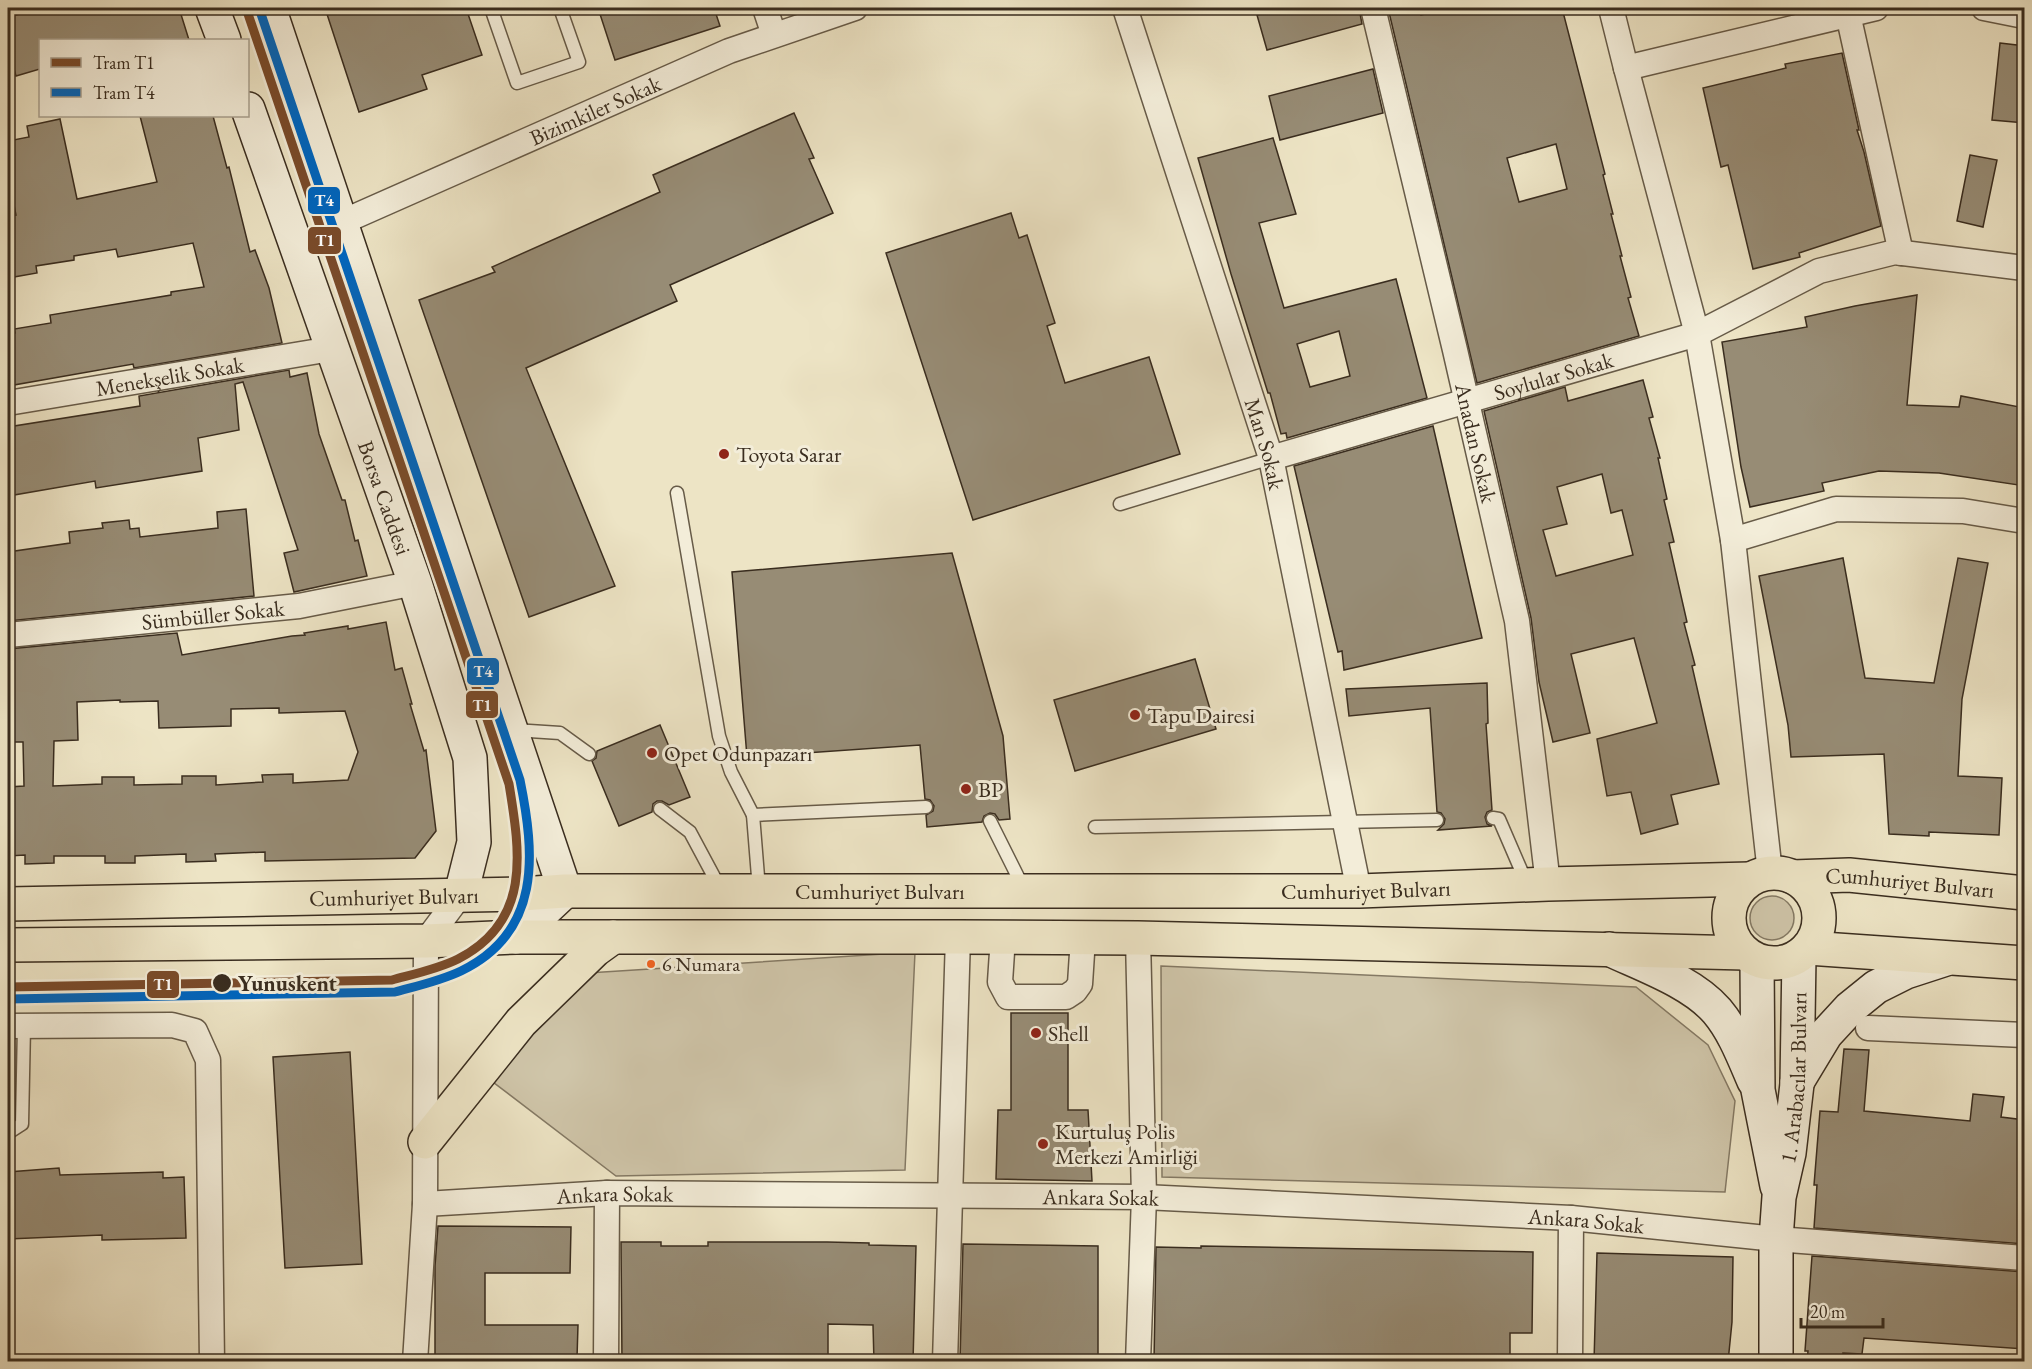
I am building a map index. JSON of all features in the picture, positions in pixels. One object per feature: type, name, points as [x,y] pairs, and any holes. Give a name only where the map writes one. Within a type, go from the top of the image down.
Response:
[{"type":"main road","points":[[212,8],[224,39]]},
{"type":"main road","name":"Borsa Caddesi","points":[[269,8],[565,891]]},
{"type":"main road","name":"Borsa Caddesi","points":[[249,112],[415,583],[470,758],[474,842],[461,894]]},
{"type":"main road","name":"Cumhuriyet Bulvarı","points":[[8,904],[521,894],[565,891],[1359,891],[1849,874],[2025,893]]},
{"type":"main road","points":[[1771,876],[1805,884],[1814,895],[1819,909],[1820,923],[1816,936],[1804,952],[1781,963],[1766,963],[1738,948],[1731,934],[1728,919],[1730,903],[1738,890],[1771,876]]},
{"type":"main road","points":[[516,937],[565,891]]},
{"type":"main road","name":"Cumhuriyet Bulvarı","points":[[8,945],[426,941],[516,937],[1003,937],[1609,949],[1751,957]]},
{"type":"main road","points":[[425,1142],[520,1023],[595,950],[613,937]]},
{"type":"main road","points":[[1609,949],[1687,986],[1717,1011],[1737,1044],[1758,1090]]},
{"type":"main road","points":[[1804,952],[2025,963]]},
{"type":"main road","name":"1. Arabacılar Bulvarı","points":[[1776,1362],[1776,1239],[1779,1197],[1789,1153],[1797,1084],[1804,952]]},
{"type":"main road","name":"1. Arabacılar Bulvarı","points":[[1751,957],[1758,1090],[1779,1197]]},
{"type":"main road","points":[[1797,1084],[1826,1034],[1850,1008],[1876,987],[1906,972],[1946,959]]},
{"type":"street","points":[[765,8],[774,35]]},
{"type":"street","name":"Bizimkiler Sokak","points":[[340,223],[729,51],[855,8]]},
{"type":"street","name":"Man Sokak","points":[[1125,8],[1271,458],[1359,891]]},
{"type":"street","name":"Anadan Sokak","points":[[1373,8],[1517,621],[1538,884]]},
{"type":"street","points":[[1611,8],[1697,334],[1733,540],[1771,876]]},
{"type":"street","points":[[1626,68],[1876,8]]},
{"type":"street","points":[[1984,8],[2025,16]]},
{"type":"street","points":[[1848,14],[1901,253]]},
{"type":"street","name":"Soylular Sokak","points":[[1271,458],[1697,334],[1819,271],[1895,252],[2025,268]]},
{"type":"street","name":"Menekşelik Sokak","points":[[8,403],[331,349]]},
{"type":"street","points":[[1733,540],[1836,509],[1963,511],[2025,521]]},
{"type":"street","name":"Sümbüller Sokak","points":[[8,635],[299,606],[415,583]]},
{"type":"street","points":[[415,1362],[425,1204],[426,941],[461,894]]},
{"type":"street","points":[[945,1362],[958,937]]},
{"type":"street","points":[[1003,937],[1000,982],[1008,997],[1065,997],[1075,991],[1080,984],[1083,938]]},
{"type":"street","points":[[1138,938],[1144,1197],[1138,1362]]},
{"type":"street","points":[[16,1026],[172,1025],[195,1031],[208,1059],[212,1362]]},
{"type":"street","points":[[1868,1028],[2025,1035]]},
{"type":"street","points":[[606,1362],[607,1193]]},
{"type":"street","name":"Ankara Sokak","points":[[425,1204],[607,1193],[1144,1197],[1571,1218],[1776,1239],[2025,1258]]},
{"type":"street","points":[[1570,1362],[1571,1218]]},
{"type":"lane","points":[[491,8],[517,83],[579,63],[560,8]]},
{"type":"lane","points":[[1120,504],[1271,458]]},
{"type":"lane","points":[[677,493],[719,736],[731,772],[753,815],[760,891]]},
{"type":"lane","points":[[512,730],[560,733],[589,754]]},
{"type":"lane","points":[[753,815],[926,807]]},
{"type":"lane","points":[[660,809],[690,832],[722,891]]},
{"type":"lane","points":[[1493,819],[1499,819],[1538,884]]},
{"type":"lane","points":[[1095,827],[1437,820]]},
{"type":"lane","points":[[990,821],[1025,891]]},
{"type":"lane","points":[[8,1133],[22,1124],[16,1026]]},
{"type":"shaded area","points":[[1772,896],[1787,903],[1794,918],[1787,933],[1772,940],[1757,933],[1750,918],[1757,903]]},
{"type":"shaded area","points":[[915,952],[905,1170],[616,1176],[489,1079],[572,974]]},
{"type":"shaded area","points":[[1161,966],[1636,987],[1708,1045],[1735,1101],[1725,1192],[1162,1177]]},
{"type":"building","points":[[42,8],[179,8],[189,39],[39,39],[39,69],[16,76],[8,47],[8,17]]},
{"type":"building","points":[[325,8],[466,8],[482,55],[422,75],[427,89],[359,112]]},
{"type":"building","points":[[598,8],[714,8],[720,26],[615,60]]},
{"type":"building","points":[[1283,8],[1359,8],[1362,24],[1267,50],[1257,15]]},
{"type":"building","points":[[1388,8],[1419,8],[1421,15],[1446,8],[1562,8],[1605,174],[1603,175],[1613,214],[1611,214],[1631,297],[1628,298],[1639,336],[1477,383]],"holes":[[[1556,144],[1567,189],[1519,202],[1507,158]]]},
{"type":"building","points":[[2000,43],[2025,46],[2025,123],[1992,120]]},
{"type":"building","points":[[1842,53],[1859,130],[1857,130],[1881,226],[1799,253],[1800,257],[1753,269],[1728,165],[1721,167],[1703,88],[1786,68],[1785,64]]},
{"type":"building","points":[[1373,69],[1383,113],[1280,140],[1269,96]]},
{"type":"building","points":[[794,113],[814,158],[809,159],[833,213],[670,285],[677,301],[526,368],[615,586],[529,617],[419,300],[495,272],[492,267],[660,192],[653,175]]},
{"type":"building","points":[[140,117],[213,117],[227,168],[229,167],[250,252],[255,250],[269,288],[282,343],[134,368],[133,364],[8,386],[8,334],[15,333],[14,329],[51,323],[50,315],[171,295],[171,292],[204,287],[193,243],[118,257],[116,249],[74,256],[74,260],[36,266],[37,273],[8,278],[8,216],[16,215],[8,174],[8,141],[29,137],[27,126],[60,119],[77,199],[157,182]]},
{"type":"building","points":[[1273,138],[1296,214],[1259,223],[1284,308],[1396,279],[1427,398],[1287,438],[1286,433],[1281,434],[1231,274],[1198,158]],"holes":[[[1339,331],[1350,376],[1310,387],[1297,344]]]},
{"type":"building","points":[[1970,155],[1997,160],[1983,227],[1957,221]]},
{"type":"building","points":[[1011,213],[1019,238],[1027,235],[1055,323],[1047,326],[1065,383],[1149,357],[1180,454],[973,520],[886,253]]},
{"type":"building","points":[[1917,295],[1907,405],[1959,407],[1961,396],[2025,408],[2025,486],[1939,473],[1879,471],[1822,483],[1824,491],[1750,507],[1741,467],[1722,342],[1807,327],[1805,317]]},
{"type":"building","points":[[289,370],[290,377],[307,373],[319,434],[342,500],[345,500],[367,576],[294,592],[284,553],[298,550],[243,382],[235,384],[239,430],[198,438],[202,471],[96,488],[95,481],[8,496],[8,427],[140,406],[139,396]]},
{"type":"building","points":[[1643,380],[1653,417],[1649,418],[1660,458],[1658,458],[1667,499],[1664,500],[1674,542],[1669,543],[1687,622],[1684,623],[1695,665],[1692,666],[1719,784],[1671,795],[1678,824],[1641,834],[1631,792],[1607,796],[1597,739],[1657,723],[1634,638],[1571,654],[1590,733],[1553,742],[1539,682],[1531,618],[1484,411],[1565,387],[1568,401]],"holes":[[[1602,474],[1611,513],[1622,510],[1633,555],[1556,576],[1543,530],[1567,524],[1557,487]]]},
{"type":"building","points":[[1433,426],[1482,638],[1344,670],[1342,651],[1338,652],[1294,466]]},
{"type":"building","points":[[246,509],[254,596],[8,621],[8,552],[70,543],[69,532],[103,528],[102,523],[129,520],[130,529],[139,528],[140,537],[218,528],[217,512]]},
{"type":"building","points":[[952,553],[1003,736],[1010,819],[999,820],[995,814],[990,813],[984,816],[982,822],[927,827],[926,815],[933,811],[934,806],[930,800],[925,799],[920,745],[747,757],[732,572]]},
{"type":"building","points":[[1843,558],[1865,678],[1934,683],[1958,558],[1988,563],[1962,699],[1958,776],[2002,778],[1999,835],[1929,832],[1929,836],[1889,834],[1884,754],[1791,757],[1788,725],[1759,576]]},
{"type":"building","points":[[386,622],[395,670],[402,668],[412,704],[410,704],[424,751],[426,750],[436,831],[415,858],[265,861],[265,852],[215,854],[216,861],[186,862],[186,854],[135,856],[135,863],[105,863],[105,856],[54,856],[54,863],[25,864],[25,855],[8,856],[8,787],[24,786],[23,742],[8,742],[8,649],[177,633],[182,655],[348,626],[348,629]],"holes":[[[120,700],[120,702],[158,701],[159,728],[231,726],[231,709],[279,708],[279,713],[345,711],[358,752],[348,780],[293,783],[293,774],[262,775],[263,782],[216,785],[216,776],[182,776],[182,784],[134,785],[134,777],[102,777],[102,784],[53,786],[54,741],[78,740],[77,702]]]},
{"type":"building","name":"Tapu Dairesi","points":[[1195,659],[1216,729],[1075,771],[1054,700]]},
{"type":"building","points":[[1487,683],[1488,723],[1486,724],[1492,810],[1487,812],[1485,817],[1487,824],[1492,826],[1438,830],[1444,824],[1445,819],[1441,813],[1437,812],[1430,708],[1349,716],[1346,689]]},
{"type":"building","points":[[660,725],[690,797],[669,805],[657,801],[653,804],[652,812],[619,826],[592,761],[596,758],[597,751]]},
{"type":"building","points":[[1011,1013],[1068,1013],[1068,1110],[1088,1110],[1092,1181],[996,1179],[998,1110],[1011,1110]]},
{"type":"building","points":[[1844,1049],[1869,1050],[1864,1111],[1970,1121],[1973,1094],[2004,1097],[2001,1117],[2025,1120],[2025,1244],[1814,1228],[1817,1185],[1814,1185],[1820,1111],[1838,1112]]},
{"type":"building","points":[[350,1052],[362,1264],[285,1268],[273,1057]]},
{"type":"building","points":[[59,1168],[60,1175],[163,1172],[163,1178],[184,1177],[186,1238],[102,1240],[102,1235],[8,1239],[8,1172]]},
{"type":"building","points":[[438,1226],[571,1227],[570,1273],[485,1273],[485,1325],[578,1325],[577,1358],[435,1357],[435,1266]]},
{"type":"building","points":[[621,1242],[661,1242],[661,1246],[708,1246],[708,1242],[827,1242],[916,1246],[913,1362],[874,1362],[873,1325],[828,1324],[828,1362],[622,1362]]},
{"type":"building","points":[[963,1244],[1098,1246],[1098,1362],[960,1362]]},
{"type":"building","points":[[1201,1246],[1533,1252],[1532,1333],[1510,1333],[1510,1362],[1154,1362],[1156,1247],[1201,1248]]},
{"type":"building","points":[[1597,1253],[1733,1257],[1732,1322],[1728,1362],[1594,1362]]},
{"type":"building","points":[[1812,1256],[2025,1272],[2025,1349],[1864,1338],[1862,1354],[1843,1353],[1843,1362],[1807,1362],[1808,1351],[1805,1351]]},
{"type":"tram line","name":"T1","points":[[8,987],[392,980],[458,959],[482,943],[499,925],[510,905],[517,859],[509,784],[246,8]]},
{"type":"tram line","name":"T4","points":[[8,999],[395,992],[453,975],[487,955],[506,935],[519,913],[526,889],[529,863],[528,836],[520,780],[259,8]]},
{"type":"place","name":"Toyota Sarar","points":[[724,454]]},
{"type":"place","name":"Tapu Dairesi","points":[[1135,715]]},
{"type":"place","name":"Opet Odunpazarı","points":[[652,753]]},
{"type":"place","name":"BP","points":[[966,789]]},
{"type":"place","name":"6 Numara","points":[[651,964]]},
{"type":"place","name":"Yunuskent","points":[[222,983]]},
{"type":"place","name":"Shell","points":[[1036,1033]]},
{"type":"place","name":"Kurtuluş Polis Merkezi Amirliği","points":[[1043,1144]]}]
